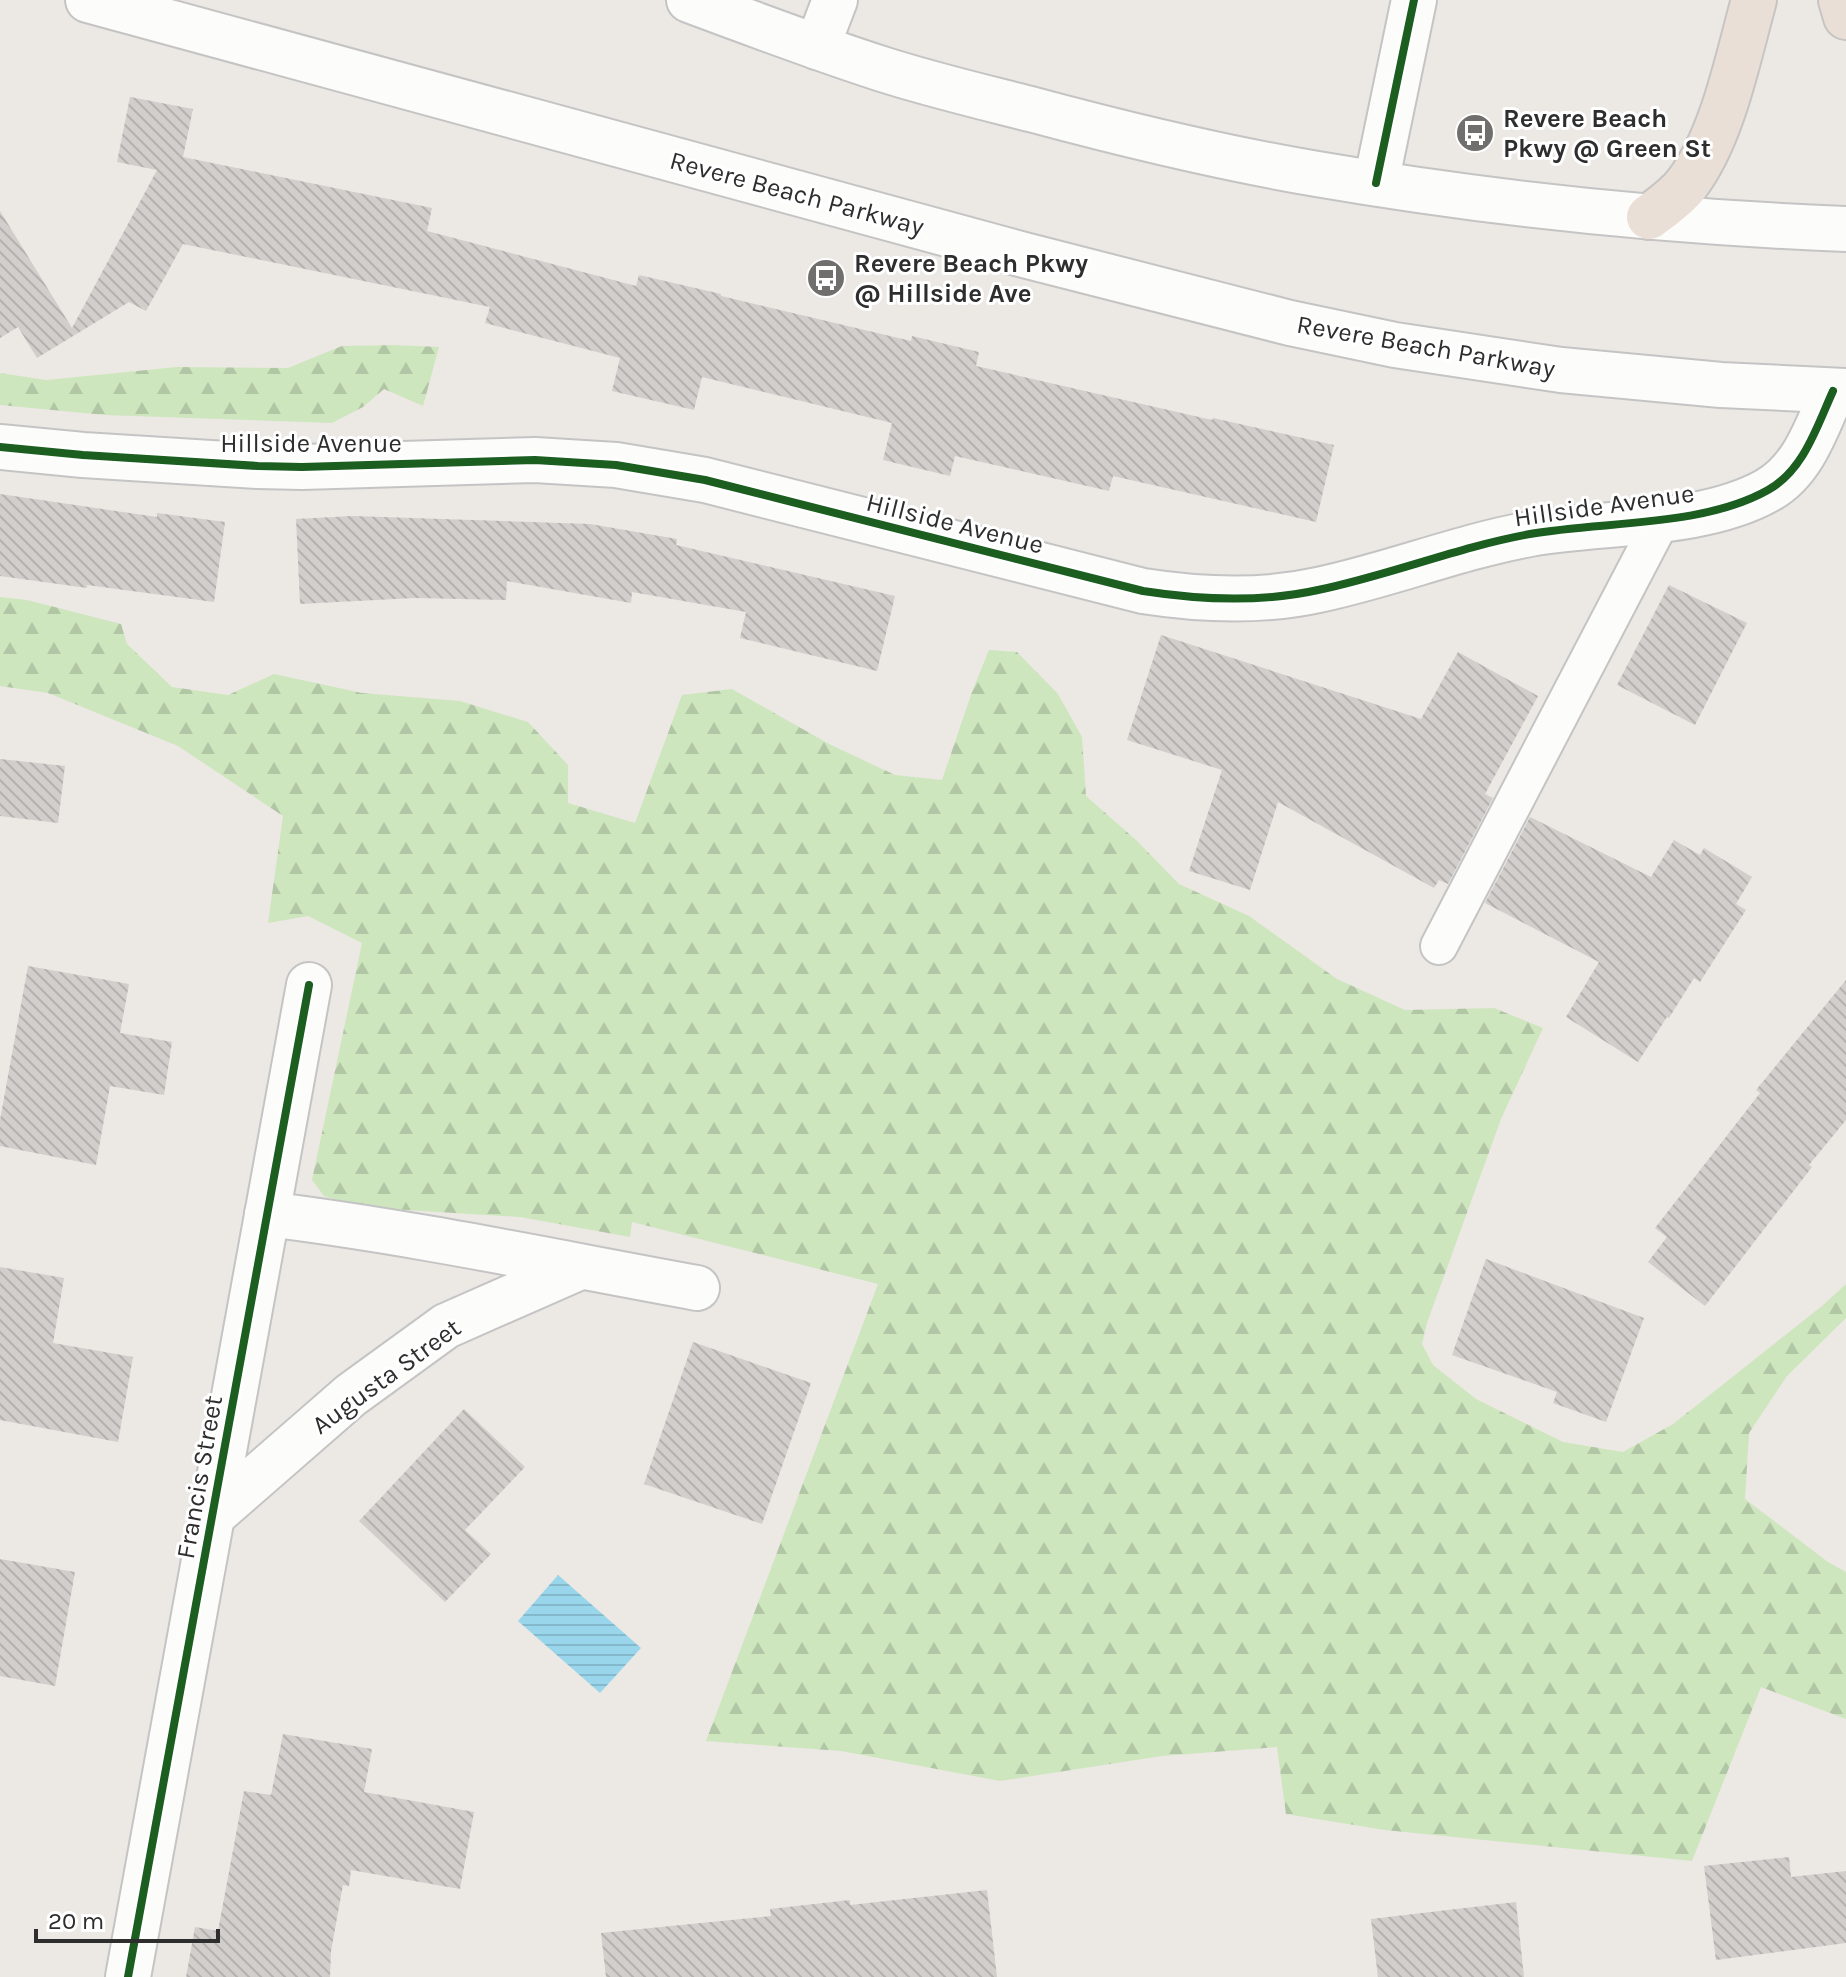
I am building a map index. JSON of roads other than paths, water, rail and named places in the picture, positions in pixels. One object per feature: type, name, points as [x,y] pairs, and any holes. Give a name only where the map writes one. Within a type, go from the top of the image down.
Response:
[{"type":"highway","points":[[1649,217],[1685,186],[1708,147],[1731,82],[1754,0]]},
{"type":"highway","points":[[1841,0],[1846,17]]},
{"type":"street","name":"Revere Beach Parkway","points":[[88,0],[1039,259],[1290,323],[1395,345],[1532,366],[1708,384],[1840,391]]},
{"type":"street","points":[[689,0],[884,69],[1199,151],[1316,174],[1531,205],[1744,225],[1846,229]]},
{"type":"street","points":[[817,47],[835,0]]},
{"type":"street","points":[[1376,183],[1414,0]]},
{"type":"street","name":"Hillside Avenue","points":[[0,447],[258,466],[535,460],[616,465],[705,480],[1143,591],[1204,598],[1264,598],[1317,591],[1497,541],[1662,519],[1744,501],[1783,481],[1795,467],[1840,391]]},
{"type":"street","name":"Francis Street","points":[[128,1977],[309,985]]},
{"type":"street","points":[[267,1214],[335,1222],[697,1288]]},
{"type":"street","name":"Augusta Street","points":[[211,1517],[351,1395],[446,1326],[580,1267]]},
{"type":"lane","points":[[1439,946],[1662,519]]},
{"type":"water","points":[[558,1575],[641,1648],[600,1693],[518,1621]]},
{"type":"place","name":"Revere Beach Pkwy @ Green St","points":[[1475,133]]},
{"type":"place","name":"Revere Beach Pkwy @ Hillside Ave","points":[[826,278]]}]
